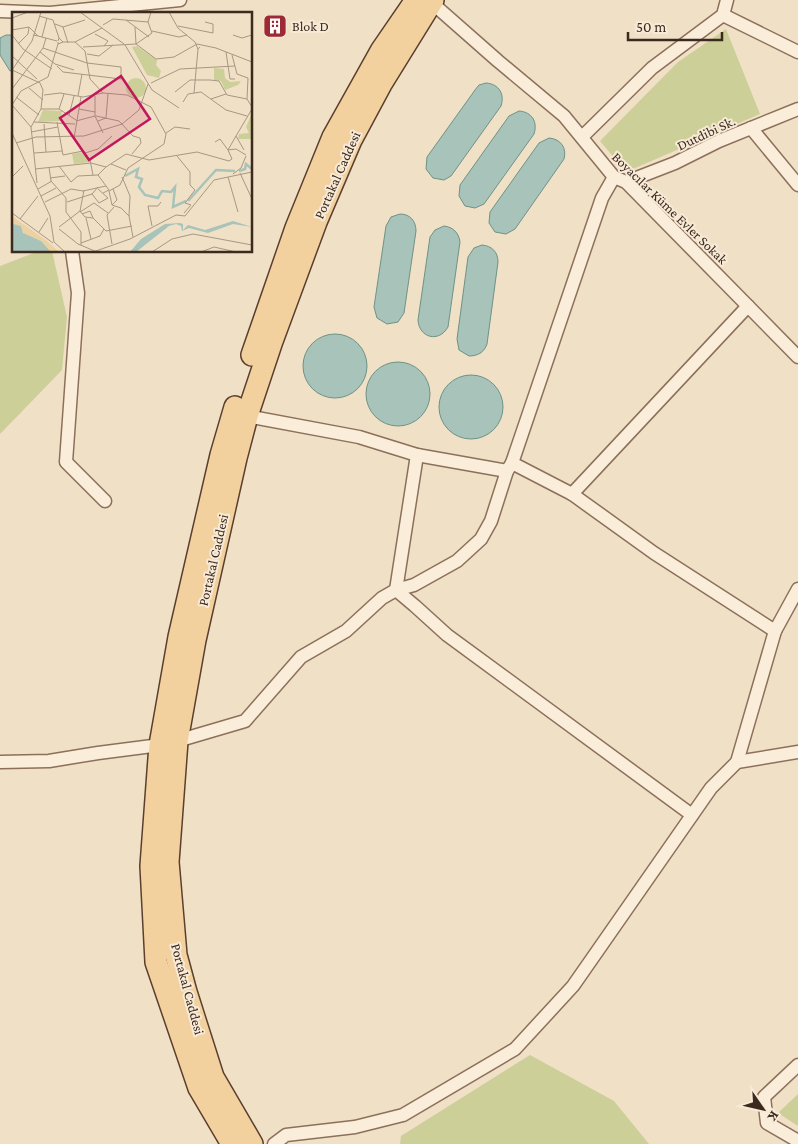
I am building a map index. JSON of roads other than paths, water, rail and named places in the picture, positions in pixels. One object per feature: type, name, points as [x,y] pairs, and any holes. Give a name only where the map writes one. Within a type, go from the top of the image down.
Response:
[{"type":"main road","name":"Portakal Caddesi","points":[[252,1144],[213,1077],[176,955],[168,862],[168,743],[197,631],[236,458],[248,416],[293,284],[316,222],[351,140],[426,1]]},
{"type":"main road","name":"Portakal Caddesi","points":[[232,1144],[199,1088],[156,962],[151,866],[168,743],[179,637],[221,455],[266,312],[296,228],[333,137],[381,51],[426,1]]},
{"type":"street","points":[[70,12],[129,9],[173,0]]},
{"type":"street","points":[[582,137],[652,68],[723,15],[727,0]]},
{"type":"street","name":"Boyacılar Küme Evler Sokak","points":[[426,1],[564,116],[614,178],[626,182],[798,357]]},
{"type":"street","points":[[0,11],[25,12]]},
{"type":"street","points":[[723,15],[798,52]]},
{"type":"street","name":"Dutdibi Sk.","points":[[626,182],[675,164],[719,141],[798,109]]},
{"type":"street","points":[[752,128],[798,185]]},
{"type":"street","points":[[0,762],[49,761],[168,743],[245,721],[301,657],[346,632],[382,598],[396,590],[414,584],[457,561],[481,538],[491,521],[602,198],[614,178]]},
{"type":"street","points":[[72,252],[78,293],[66,462],[105,501]]},
{"type":"street","points":[[572,494],[748,306]]},
{"type":"street","points":[[248,416],[359,437],[417,455],[529,470],[572,494],[654,553],[775,631]]},
{"type":"street","points":[[396,590],[417,455]]},
{"type":"street","points":[[274,1144],[286,1135],[355,1127],[403,1115],[515,1049],[573,986],[711,788],[737,762],[775,631],[798,589]]},
{"type":"street","points":[[396,590],[447,634],[692,815]]},
{"type":"street","points":[[737,762],[798,752]]},
{"type":"street","points":[[798,1064],[764,1097],[767,1123],[798,1141]]},
{"type":"water","points":[[12,35],[12,70],[10,71],[0,55],[0,38]]},
{"type":"water","points":[[486,83],[494,85],[500,90],[502,97],[501,106],[451,176],[444,180],[433,178],[426,169],[427,157],[475,90],[479,85]]},
{"type":"water","points":[[519,111],[527,113],[533,118],[535,125],[534,134],[484,204],[475,208],[465,206],[459,196],[460,185],[509,116]]},
{"type":"water","points":[[549,138],[560,142],[565,151],[564,159],[515,229],[506,234],[495,232],[489,223],[490,212],[539,143]]},
{"type":"water","points":[[400,214],[407,215],[412,219],[416,231],[404,313],[398,322],[387,324],[377,318],[374,307],[386,226],[391,217]]},
{"type":"water","points":[[444,226],[455,231],[460,242],[448,327],[444,332],[435,337],[422,331],[418,320],[430,237],[435,230]]},
{"type":"water","points":[[482,245],[494,250],[498,262],[487,344],[480,353],[469,356],[459,350],[457,339],[468,257],[474,248]]},
{"type":"water","points":[[335,334],[353,340],[361,348],[367,366],[361,384],[353,392],[335,398],[317,392],[309,384],[303,366],[309,348],[317,340]]},
{"type":"water","points":[[398,362],[416,368],[424,376],[430,394],[424,412],[416,420],[398,426],[380,420],[372,412],[366,394],[372,376],[380,368]]},
{"type":"water","points":[[471,375],[489,381],[497,389],[503,407],[497,425],[489,433],[471,439],[453,433],[445,425],[439,407],[445,389],[453,381]]},
{"type":"place","name":"Blok D","points":[[275,26]]}]
